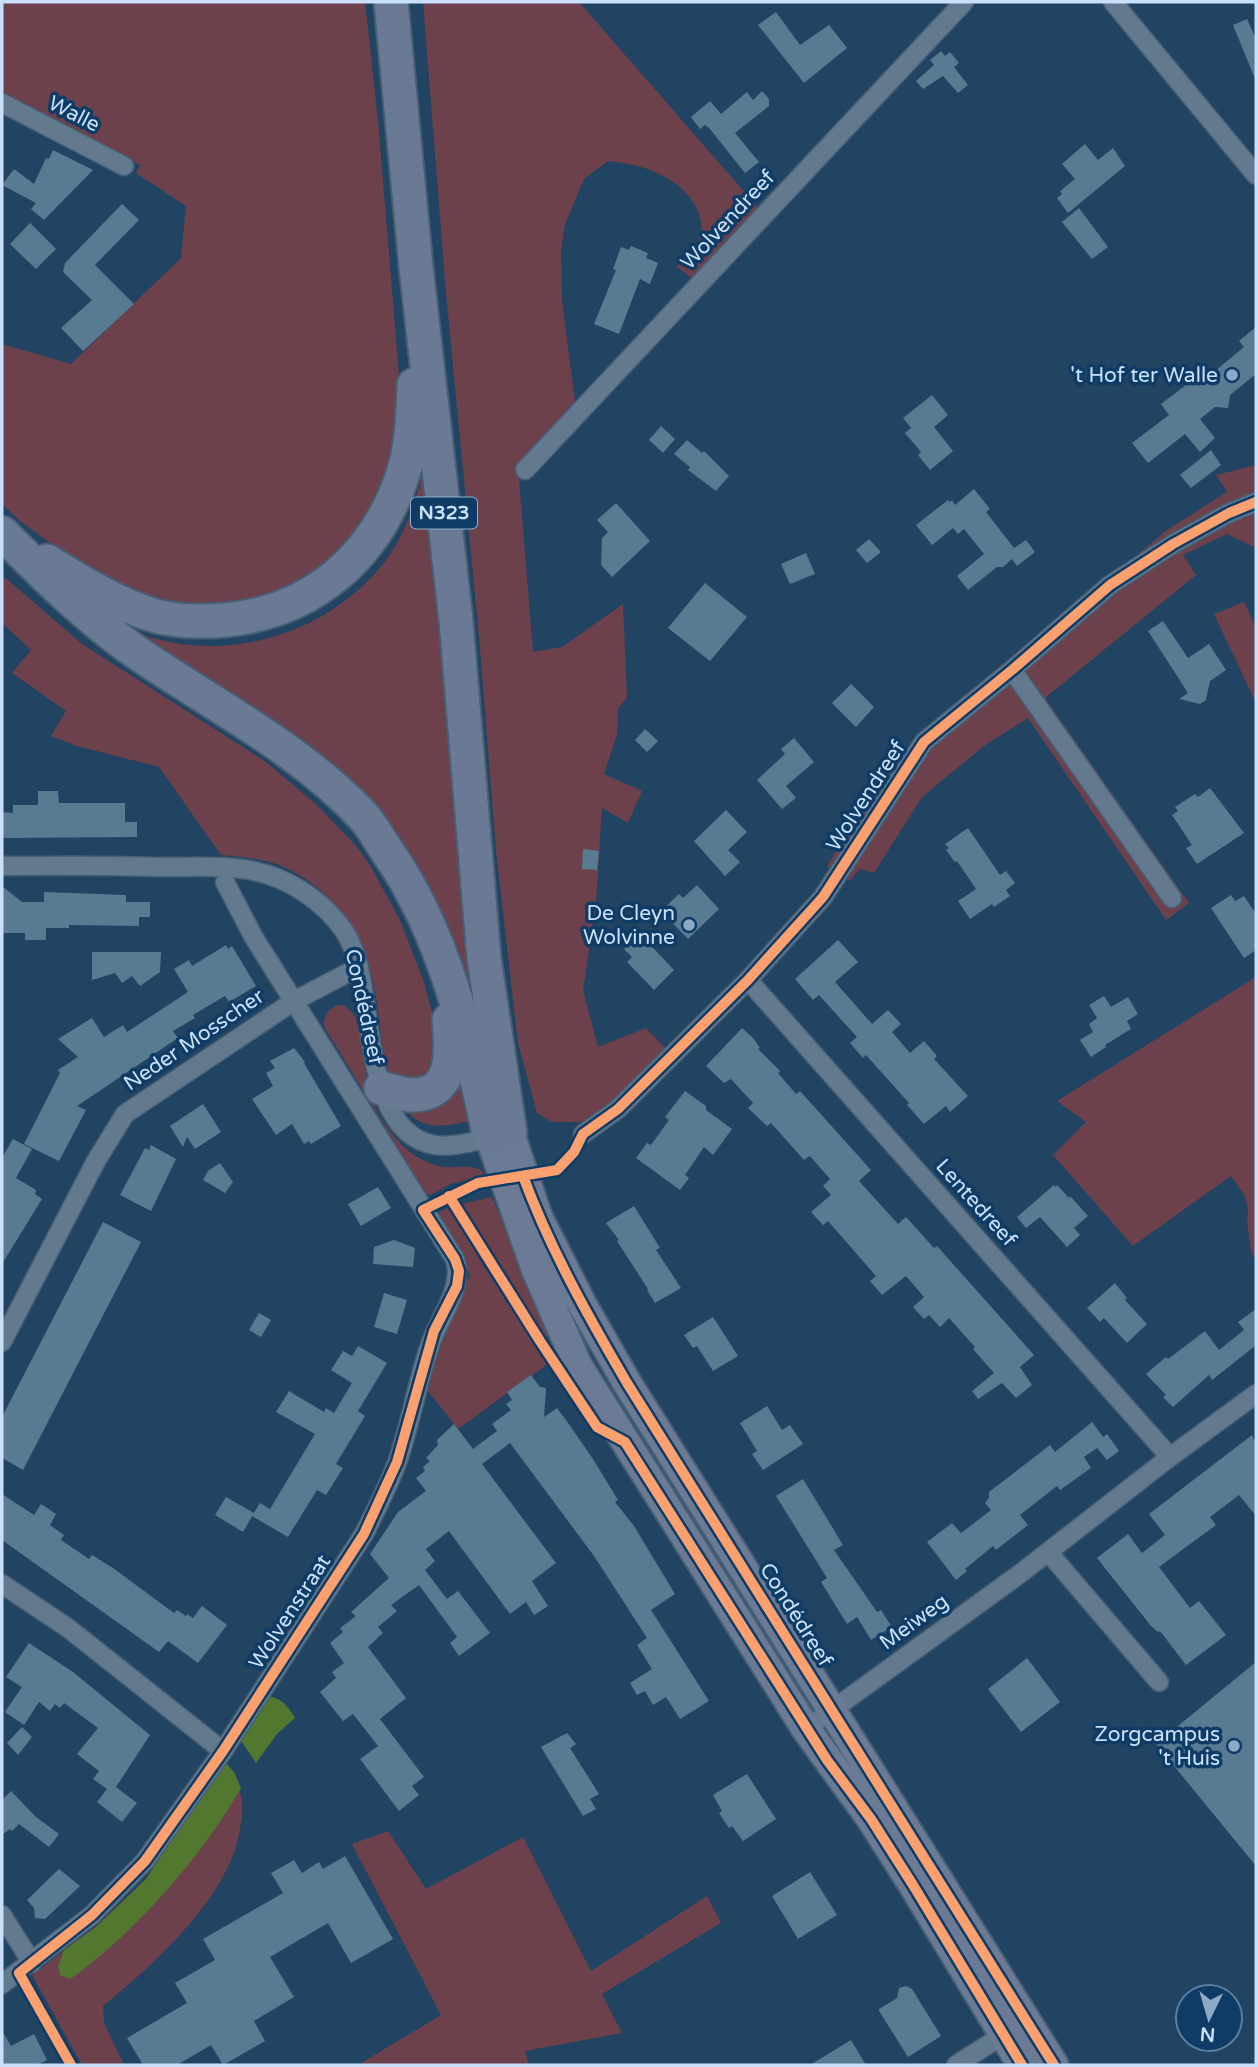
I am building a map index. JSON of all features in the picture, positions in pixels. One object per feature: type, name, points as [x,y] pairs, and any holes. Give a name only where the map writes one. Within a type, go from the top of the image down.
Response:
[{"type":"highway","points":[[2,533],[80,582],[156,616],[185,621],[213,621],[268,614],[292,604],[321,588],[347,567],[368,543],[404,473],[411,435],[413,402],[416,267],[391,2]]},
{"type":"highway","name":"N323","points":[[416,267],[456,621],[500,1135]]},
{"type":"highway","name":"N323","points":[[2,533],[72,603],[135,652],[253,726],[319,774],[364,818],[397,864],[418,902],[448,979],[500,1135]]},
{"type":"highway","points":[[382,1088],[407,1095],[421,1094],[439,1086],[444,1079],[451,1055],[448,979]]},
{"type":"main road","name":"Condédreef","points":[[500,1135],[583,1306],[627,1383],[1054,2065]]},
{"type":"main road","name":"N323","points":[[500,1135],[503,1179],[536,1270],[578,1366],[806,1729],[906,1874],[1022,2065]]},
{"type":"street","name":"Wolvendreef","points":[[525,470],[964,2]]},
{"type":"street","points":[[1113,2],[1256,175]]},
{"type":"street","name":"Walle","points":[[2,103],[124,166]]},
{"type":"street","name":"Wolvendreef","points":[[583,1134],[618,1109],[748,980],[823,897],[924,742],[1110,585],[1173,544],[1229,513],[1256,502]]},
{"type":"street","points":[[1012,670],[1172,898]]},
{"type":"street","name":"Condédreef","points":[[2,866],[195,866],[263,872],[302,890],[339,924],[352,944],[359,967],[372,1048],[382,1088],[397,1122],[415,1138],[435,1145],[461,1144],[500,1135]]},
{"type":"street","name":"Condédreef","points":[[225,881],[253,936],[423,1210]]},
{"type":"street","name":"Neder Mosscher","points":[[2,1342],[96,1161],[125,1114],[293,1001],[359,967]]},
{"type":"street","name":"Lentedreef","points":[[748,980],[1170,1457]]},
{"type":"street","name":"Wolvenstraat","points":[[2,1984],[92,1915],[145,1861],[223,1751],[364,1534],[397,1462],[434,1331],[457,1286],[459,1271],[455,1259],[423,1210]]},
{"type":"street","name":"Meiweg","points":[[806,1729],[1049,1553],[1170,1457],[1255,1396]]},
{"type":"street","points":[[1049,1553],[1159,1682]]},
{"type":"street","points":[[2,1584],[68,1628],[223,1751]]},
{"type":"street","points":[[2,1915],[32,1963]]},
{"type":"street","points":[[956,2065],[1003,2035],[1030,2026]]},
{"type":"shaded area","points":[[2,2],[365,2],[378,120],[399,375],[398,438],[389,477],[358,537],[309,581],[247,606],[166,607],[97,577],[20,521],[2,504],[2,344],[71,364],[181,258],[186,206],[136,173],[140,165],[2,95]]},
{"type":"shaded area","points":[[423,2],[579,2],[761,211],[693,279],[677,267],[696,243],[701,231],[699,214],[684,191],[662,175],[635,165],[608,161],[584,179],[565,224],[561,251],[562,299],[576,409],[556,423],[518,466],[533,652],[562,647],[623,604],[627,697],[618,709],[617,735],[604,774],[642,791],[628,823],[602,808],[596,904],[583,990],[598,1047],[646,1028],[666,1049],[612,1102],[585,1122],[552,1122],[537,1113],[518,1043],[496,851]]},
{"type":"shaded area","points":[[1256,465],[1256,548],[1227,534],[1183,555],[1196,575],[1045,698],[1189,903],[1166,920],[1028,718],[984,746],[922,797],[874,873],[860,869],[849,881],[827,866],[870,796],[915,741],[1167,530],[1227,492],[1216,475]]},
{"type":"shaded area","points":[[423,472],[490,1068],[419,879],[123,625],[153,638],[218,646],[282,634],[311,622],[339,605],[364,584],[386,560],[409,518]]},
{"type":"shaded area","points":[[2,575],[82,644],[266,762],[317,805],[357,847],[400,920],[423,979],[443,1053],[433,1082],[392,1078],[385,1067],[373,982],[361,945],[340,912],[313,884],[279,865],[258,859],[221,855],[159,767],[77,746],[51,736],[66,711],[12,673],[31,650],[2,623]]},
{"type":"shaded area","points":[[1244,602],[1256,627],[1256,703],[1214,614]]},
{"type":"shaded area","points":[[1256,977],[1256,1262],[1251,1251],[1245,1196],[1231,1176],[1133,1246],[1053,1155],[1086,1122],[1057,1101]]},
{"type":"shaded area","points":[[337,1005],[343,1005],[356,1018],[373,1100],[395,1138],[407,1150],[429,1163],[443,1167],[475,1168],[484,1173],[483,1176],[451,1184],[431,1195],[426,1194],[325,1028],[323,1023],[328,1011]]},
{"type":"shaded area","points":[[459,1068],[470,1121],[439,1126],[422,1123],[399,1102]]},
{"type":"shaded area","points":[[492,1197],[551,1334],[541,1340],[458,1205]]},
{"type":"shaded area","points":[[449,1207],[484,1266],[549,1363],[458,1429],[425,1387],[451,1311],[470,1275],[438,1213]]},
{"type":"shaded area","points":[[266,1696],[284,1703],[295,1718],[277,1734],[256,1763],[239,1738]]},
{"type":"shaded area","points":[[221,1763],[227,1764],[234,1772],[241,1788],[208,1839],[168,1889],[123,1936],[70,1979],[60,1975],[58,1967],[64,1950],[96,1927],[146,1879]]},
{"type":"shaded area","points":[[224,1763],[240,1792],[243,1808],[234,1853],[222,1878],[187,1927],[144,1971],[103,2006],[104,2023],[124,2065],[82,2065],[32,1975],[95,1927],[146,1879]]},
{"type":"shaded area","points":[[388,1831],[426,1889],[523,1837],[591,1971],[707,1896],[721,1923],[602,1994],[622,2033],[525,2051],[529,2065],[358,2065],[441,2015],[352,1844]]},
{"type":"building","points":[[776,12],[800,45],[829,25],[847,48],[804,83],[758,25]]},
{"type":"building","points":[[1247,19],[1256,39],[1256,81],[1233,25]]},
{"type":"building","points":[[941,51],[945,56],[950,52],[959,63],[954,67],[968,85],[958,93],[943,76],[923,89],[916,81],[934,65],[930,60]]},
{"type":"building","points":[[762,91],[769,99],[769,106],[735,133],[759,162],[745,173],[710,129],[705,125],[700,129],[691,117],[710,101],[721,114],[747,92],[753,100]]},
{"type":"building","points":[[1085,144],[1098,160],[1113,148],[1125,166],[1068,213],[1057,198],[1062,194],[1060,191],[1075,179],[1062,164]]},
{"type":"building","points":[[53,150],[93,170],[44,220],[31,209],[36,203],[2,185],[14,169],[34,184],[46,158],[49,159]]},
{"type":"building","points":[[122,204],[139,220],[95,265],[134,304],[83,351],[61,328],[92,300],[63,272],[65,263]]},
{"type":"building","points":[[1079,208],[1108,247],[1092,259],[1062,222]]},
{"type":"building","points":[[30,223],[56,249],[36,269],[10,244]]},
{"type":"building","points":[[631,246],[648,253],[646,258],[658,263],[650,284],[640,279],[619,334],[594,324],[616,270],[613,269],[621,247],[629,250]]},
{"type":"building","points":[[1256,327],[1256,374],[1230,395],[1228,408],[1215,407],[1200,419],[1215,438],[1200,452],[1185,434],[1148,463],[1132,443],[1169,415],[1161,404],[1186,385],[1184,370],[1192,374],[1195,371],[1203,381],[1244,347],[1239,341]]},
{"type":"building","points":[[932,395],[948,415],[934,427],[953,451],[930,470],[918,455],[921,452],[905,433],[911,428],[903,418]]},
{"type":"building","points":[[661,426],[675,439],[663,453],[649,440]]},
{"type":"building","points":[[687,440],[702,453],[704,451],[729,476],[716,491],[688,470],[690,467],[674,454]]},
{"type":"building","points":[[1211,450],[1221,465],[1191,488],[1180,475]]},
{"type":"building","points":[[974,489],[990,509],[986,512],[1014,548],[1026,540],[1035,552],[1017,566],[1012,559],[1003,567],[997,567],[968,590],[957,576],[984,554],[964,529],[958,534],[953,528],[932,545],[916,525],[948,500],[952,500],[955,505]]},
{"type":"building","points":[[616,503],[650,541],[612,577],[601,565],[602,538],[608,532],[597,520]]},
{"type":"building","points":[[869,539],[881,552],[867,563],[856,550]]},
{"type":"building","points":[[806,553],[815,574],[790,584],[781,564]]},
{"type":"building","points":[[705,583],[747,617],[710,661],[668,628]]},
{"type":"building","points":[[1163,621],[1188,658],[1209,644],[1226,670],[1210,681],[1206,700],[1200,704],[1179,699],[1188,693],[1148,631]]},
{"type":"building","points":[[851,684],[874,707],[856,727],[832,703]]},
{"type":"building","points":[[645,729],[658,741],[647,752],[635,740]]},
{"type":"building","points":[[794,738],[814,762],[786,786],[796,798],[782,809],[757,780],[785,754],[781,749]]},
{"type":"building","points":[[1210,788],[1244,833],[1197,864],[1186,848],[1192,845],[1172,815],[1178,811],[1175,807],[1195,794],[1198,797]]},
{"type":"building","points":[[38,791],[58,791],[59,803],[125,803],[125,822],[137,822],[137,837],[2,838],[2,812],[13,813],[13,805],[38,805]]},
{"type":"building","points":[[726,810],[747,832],[728,850],[740,862],[725,876],[694,841]]},
{"type":"building","points":[[968,828],[1000,875],[1006,871],[1015,883],[1006,890],[1010,896],[970,919],[958,901],[976,889],[946,850],[949,848],[945,844]]},
{"type":"building","points":[[583,849],[599,851],[597,870],[582,869]]},
{"type":"building","name":"De Cleyn Wolvinne","points":[[697,885],[719,909],[688,939],[661,911],[679,894],[683,898]]},
{"type":"building","points":[[2,886],[22,902],[44,902],[44,892],[126,895],[126,902],[150,902],[150,917],[139,917],[139,926],[69,925],[69,928],[46,928],[46,940],[25,940],[25,933],[2,933]]},
{"type":"building","points":[[1231,895],[1235,901],[1244,896],[1256,914],[1256,950],[1244,958],[1211,908]]},
{"type":"building","points":[[640,934],[674,970],[654,990],[627,962],[632,957],[624,949]]},
{"type":"building","points":[[838,940],[858,962],[835,982],[872,1024],[888,1010],[901,1024],[892,1032],[910,1053],[924,1041],[937,1056],[934,1059],[968,1096],[950,1112],[946,1106],[924,1124],[866,1055],[863,1058],[850,1043],[857,1037],[819,995],[813,1000],[795,979]]},
{"type":"building","points":[[226,945],[228,949],[232,946],[256,986],[229,1002],[225,996],[193,1015],[195,1018],[173,1031],[178,1038],[77,1106],[86,1110],[59,1161],[24,1144],[60,1073],[58,1070],[78,1057],[58,1039],[92,1018],[104,1037],[123,1025],[127,1032],[188,992],[174,969],[189,960],[192,966]]},
{"type":"building","points":[[92,952],[161,952],[160,972],[140,986],[132,976],[122,983],[115,973],[92,980]]},
{"type":"building","points":[[1104,996],[1111,1007],[1128,997],[1138,1014],[1127,1021],[1131,1029],[1091,1057],[1080,1040],[1093,1032],[1089,1024],[1097,1018],[1089,1005]]},
{"type":"building","points":[[742,1028],[780,1071],[778,1073],[796,1094],[800,1091],[871,1170],[859,1181],[898,1224],[906,1217],[934,1248],[937,1246],[1034,1355],[1020,1367],[1032,1385],[1016,1398],[1002,1383],[978,1399],[972,1391],[994,1373],[973,1349],[975,1347],[949,1318],[940,1327],[929,1315],[924,1319],[913,1307],[924,1297],[906,1276],[882,1295],[870,1281],[876,1276],[828,1221],[823,1225],[811,1212],[831,1195],[823,1186],[830,1179],[810,1156],[804,1160],[771,1123],[767,1126],[748,1108],[753,1103],[731,1079],[724,1083],[706,1066]]},
{"type":"building","points":[[294,1048],[305,1062],[341,1126],[311,1144],[309,1141],[304,1144],[292,1124],[276,1135],[252,1099],[273,1086],[266,1073],[275,1068],[270,1061]]},
{"type":"building","points":[[685,1091],[732,1129],[713,1155],[704,1147],[685,1175],[689,1178],[680,1190],[636,1158],[647,1143],[651,1145],[669,1120],[665,1117]]},
{"type":"building","points":[[203,1104],[221,1132],[195,1149],[187,1137],[183,1147],[170,1126]]},
{"type":"building","points":[[13,1139],[32,1149],[16,1178],[36,1190],[35,1194],[42,1199],[2,1264],[2,1158]]},
{"type":"building","points":[[151,1145],[176,1159],[151,1211],[120,1195],[145,1148],[149,1150]]},
{"type":"building","points":[[220,1163],[233,1182],[225,1193],[203,1180],[208,1171]]},
{"type":"building","points":[[1054,1185],[1069,1198],[1070,1196],[1088,1216],[1074,1228],[1080,1235],[1067,1247],[1040,1217],[1026,1228],[1017,1217]]},
{"type":"building","points":[[378,1187],[391,1208],[361,1226],[348,1204]]},
{"type":"building","points":[[634,1206],[660,1248],[656,1250],[681,1288],[655,1303],[617,1241],[619,1240],[606,1223]]},
{"type":"building","points":[[103,1222],[141,1242],[23,1470],[2,1458],[2,1417]]},
{"type":"building","points":[[394,1240],[415,1248],[413,1267],[373,1264],[374,1247]]},
{"type":"building","points":[[1115,1283],[1127,1298],[1125,1300],[1147,1324],[1127,1343],[1104,1318],[1100,1322],[1087,1308]]},
{"type":"building","points":[[384,1293],[407,1300],[397,1334],[374,1327]]},
{"type":"building","points":[[1256,1309],[1256,1348],[1255,1346],[1212,1380],[1209,1375],[1173,1407],[1163,1397],[1166,1395],[1146,1374],[1205,1331],[1219,1350],[1244,1330],[1238,1322]]},
{"type":"building","points":[[259,1313],[271,1320],[261,1337],[249,1330]]},
{"type":"building","points":[[713,1317],[738,1356],[713,1371],[697,1346],[693,1348],[684,1335]]},
{"type":"building","points":[[358,1346],[387,1363],[358,1411],[365,1416],[336,1464],[343,1468],[326,1495],[317,1490],[288,1537],[252,1516],[260,1503],[270,1509],[315,1434],[276,1412],[289,1391],[324,1412],[326,1408],[334,1413],[352,1383],[331,1370],[343,1351],[352,1356]]},
{"type":"building","points":[[531,1375],[540,1387],[546,1388],[544,1417],[557,1408],[566,1420],[593,1459],[618,1500],[615,1502],[634,1526],[675,1594],[651,1610],[709,1701],[680,1719],[666,1697],[653,1705],[645,1691],[637,1695],[630,1683],[652,1669],[637,1645],[647,1638],[594,1556],[510,1443],[482,1464],[556,1563],[532,1581],[548,1606],[534,1615],[526,1602],[510,1614],[449,1531],[426,1549],[435,1561],[425,1570],[447,1599],[458,1591],[490,1633],[459,1656],[450,1643],[457,1637],[419,1585],[391,1605],[397,1611],[378,1627],[383,1633],[368,1647],[406,1698],[380,1719],[424,1777],[412,1786],[419,1795],[399,1811],[360,1759],[378,1746],[353,1714],[343,1721],[320,1692],[336,1678],[332,1672],[344,1663],[330,1643],[343,1632],[340,1628],[356,1616],[351,1612],[389,1578],[370,1554],[398,1512],[426,1491],[416,1478],[425,1471],[423,1467],[430,1461],[426,1458],[438,1445],[437,1440],[454,1424],[473,1449],[497,1431],[492,1424],[511,1410],[506,1404],[512,1400],[507,1392]]},
{"type":"building","points":[[767,1406],[782,1430],[790,1425],[803,1444],[763,1470],[752,1454],[757,1451],[740,1423]]},
{"type":"building","points":[[1092,1422],[1103,1437],[1107,1434],[1119,1451],[1107,1460],[1097,1448],[1084,1457],[1091,1468],[1060,1490],[1057,1486],[1020,1515],[1028,1525],[996,1550],[993,1546],[956,1580],[927,1542],[952,1523],[961,1533],[991,1510],[985,1503],[989,1492],[1050,1445],[1055,1452]]},
{"type":"building","points":[[1252,1435],[1256,1445],[1256,1516],[1239,1495],[1210,1517],[1216,1525],[1159,1567],[1190,1608],[1199,1601],[1226,1635],[1186,1665],[1097,1558],[1128,1534],[1142,1553],[1165,1535],[1149,1514]]},
{"type":"building","points":[[803,1479],[843,1545],[834,1550],[877,1612],[881,1610],[892,1627],[871,1640],[857,1617],[847,1624],[821,1582],[827,1578],[776,1496]]},
{"type":"building","points":[[2,1494],[34,1515],[41,1504],[56,1514],[50,1525],[64,1535],[61,1540],[89,1559],[92,1555],[113,1568],[174,1613],[177,1610],[193,1618],[202,1606],[227,1625],[198,1663],[168,1641],[159,1652],[2,1540]]},
{"type":"building","points":[[226,1497],[254,1513],[243,1532],[215,1515]]},
{"type":"building","points":[[29,1643],[73,1672],[150,1735],[116,1787],[137,1803],[122,1822],[97,1802],[107,1789],[93,1779],[99,1771],[77,1754],[98,1728],[64,1703],[60,1708],[55,1704],[50,1711],[39,1702],[24,1725],[5,1712],[22,1687],[6,1677]]},
{"type":"building","points":[[1027,1658],[1060,1702],[1021,1732],[988,1689]]},
{"type":"building","name":"Zorgcampus 't Huis","points":[[1256,1662],[1256,1866],[1156,1744]]},
{"type":"building","points":[[22,1727],[32,1737],[18,1755],[7,1743]]},
{"type":"building","points":[[567,1733],[576,1744],[570,1748],[599,1794],[590,1799],[596,1809],[583,1816],[541,1747]]},
{"type":"building","points":[[747,1774],[776,1819],[743,1841],[732,1826],[729,1828],[719,1813],[722,1811],[713,1795]]},
{"type":"building","points":[[11,1791],[36,1817],[59,1834],[49,1847],[19,1824],[2,1835],[2,1800]]},
{"type":"building","points":[[345,1856],[393,1939],[351,1963],[328,1923],[270,1957],[294,1997],[254,2021],[265,2041],[223,2065],[211,2045],[177,2065],[143,2065],[127,2038],[187,2003],[175,1983],[215,1960],[203,1939],[283,1893],[271,1873],[294,1860],[302,1873],[319,1862],[323,1869]]},
{"type":"building","points":[[59,1869],[80,1886],[45,1919],[35,1918],[34,1908],[27,1900]]},
{"type":"building","points":[[810,1872],[837,1915],[798,1939],[772,1896]]},
{"type":"building","points":[[906,1986],[912,1989],[941,2036],[908,2057],[879,2011],[897,1998],[899,1988]]},
{"type":"building","points":[[2,2031],[11,2046],[34,2034],[47,2060],[37,2065],[2,2065]]},
{"type":"building","points":[[851,2040],[866,2065],[810,2065]]},
{"type":"cycle path","points":[[71,2065],[19,1973],[92,1915],[145,1861],[223,1751],[364,1534],[397,1462],[434,1331],[457,1286],[459,1271],[455,1259],[423,1210],[478,1183],[557,1170],[574,1152],[583,1134],[618,1109],[748,980],[823,897],[924,742],[1110,585],[1173,544],[1229,513],[1256,502]]},
{"type":"cycle path","points":[[523,1176],[557,1256],[627,1383],[1054,2065]]},
{"type":"cycle path","points":[[449,1196],[597,1427],[625,1442],[827,1760],[871,1819],[1022,2065]]},
{"type":"place","name":"'t Hof ter Walle","points":[[1232,375]]},
{"type":"place","name":"De Cleyn Wolvinne","points":[[689,925]]},
{"type":"place","name":"Zorgcampus 't Huis","points":[[1234,1746]]}]
